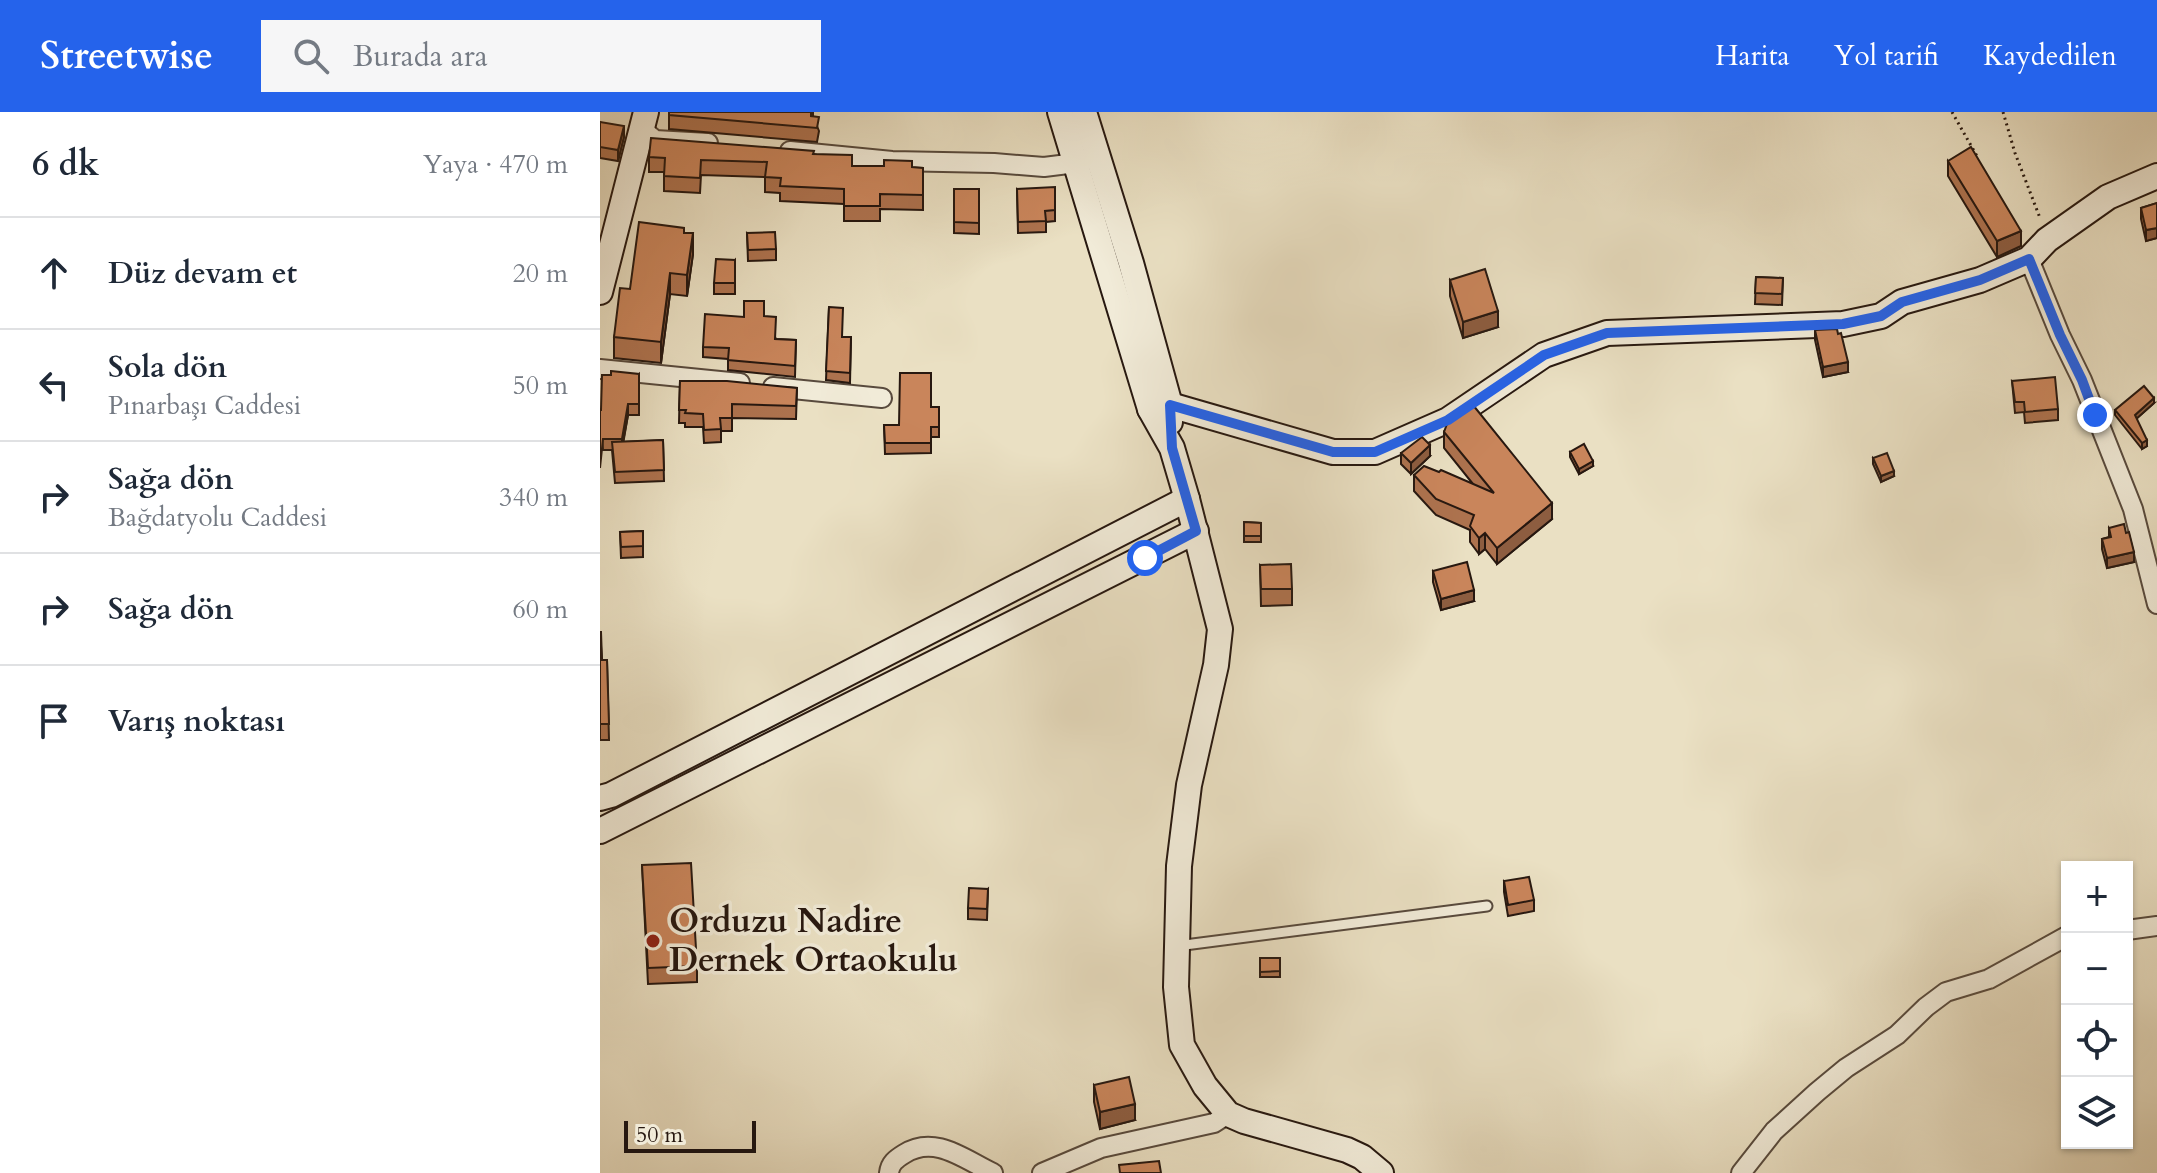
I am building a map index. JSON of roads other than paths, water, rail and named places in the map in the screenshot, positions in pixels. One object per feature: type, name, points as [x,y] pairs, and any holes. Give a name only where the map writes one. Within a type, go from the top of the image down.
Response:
[{"type":"street","points":[[1060,112],[1086,159],[1187,499],[1220,629],[1220,645],[1189,785],[1179,866],[1176,987],[1182,1045],[1205,1086],[1228,1114],[1347,1150],[1362,1157],[1381,1173]]},
{"type":"street","points":[[1084,112],[1086,159]]},
{"type":"street","points":[[644,121],[655,140],[732,145]]},
{"type":"street","points":[[600,292],[606,254],[644,121]]},
{"type":"street","points":[[773,149],[892,161],[1044,167],[1086,159]]},
{"type":"street","points":[[1160,407],[1333,452],[1375,452],[1448,420],[1544,355],[1607,333],[1843,324],[1881,316],[1902,302],[1980,280],[2029,259],[2047,240],[2108,197],[2157,176]]},
{"type":"street","points":[[2029,259],[2082,380],[2133,509],[2157,604]]},
{"type":"street","points":[[600,369],[882,398]]},
{"type":"street","points":[[600,798],[1187,499]]},
{"type":"street","points":[[600,831],[1196,531]]},
{"type":"street","points":[[2133,929],[2157,926]]},
{"type":"street","points":[[1741,1173],[1774,1131],[1817,1092],[1846,1068],[1897,1035],[1946,992],[1989,979],[2061,939]]},
{"type":"street","points":[[1042,1173],[1101,1148],[1214,1123],[1228,1114]]},
{"type":"street","points":[[889,1173],[890,1166],[908,1151],[925,1146],[938,1146],[993,1173]]},
{"type":"lane","points":[[1176,946],[1487,906]]},
{"type":"place","name":"Orduzu Nadire Dernek Ortaokulu","points":[[653,941]]}]
